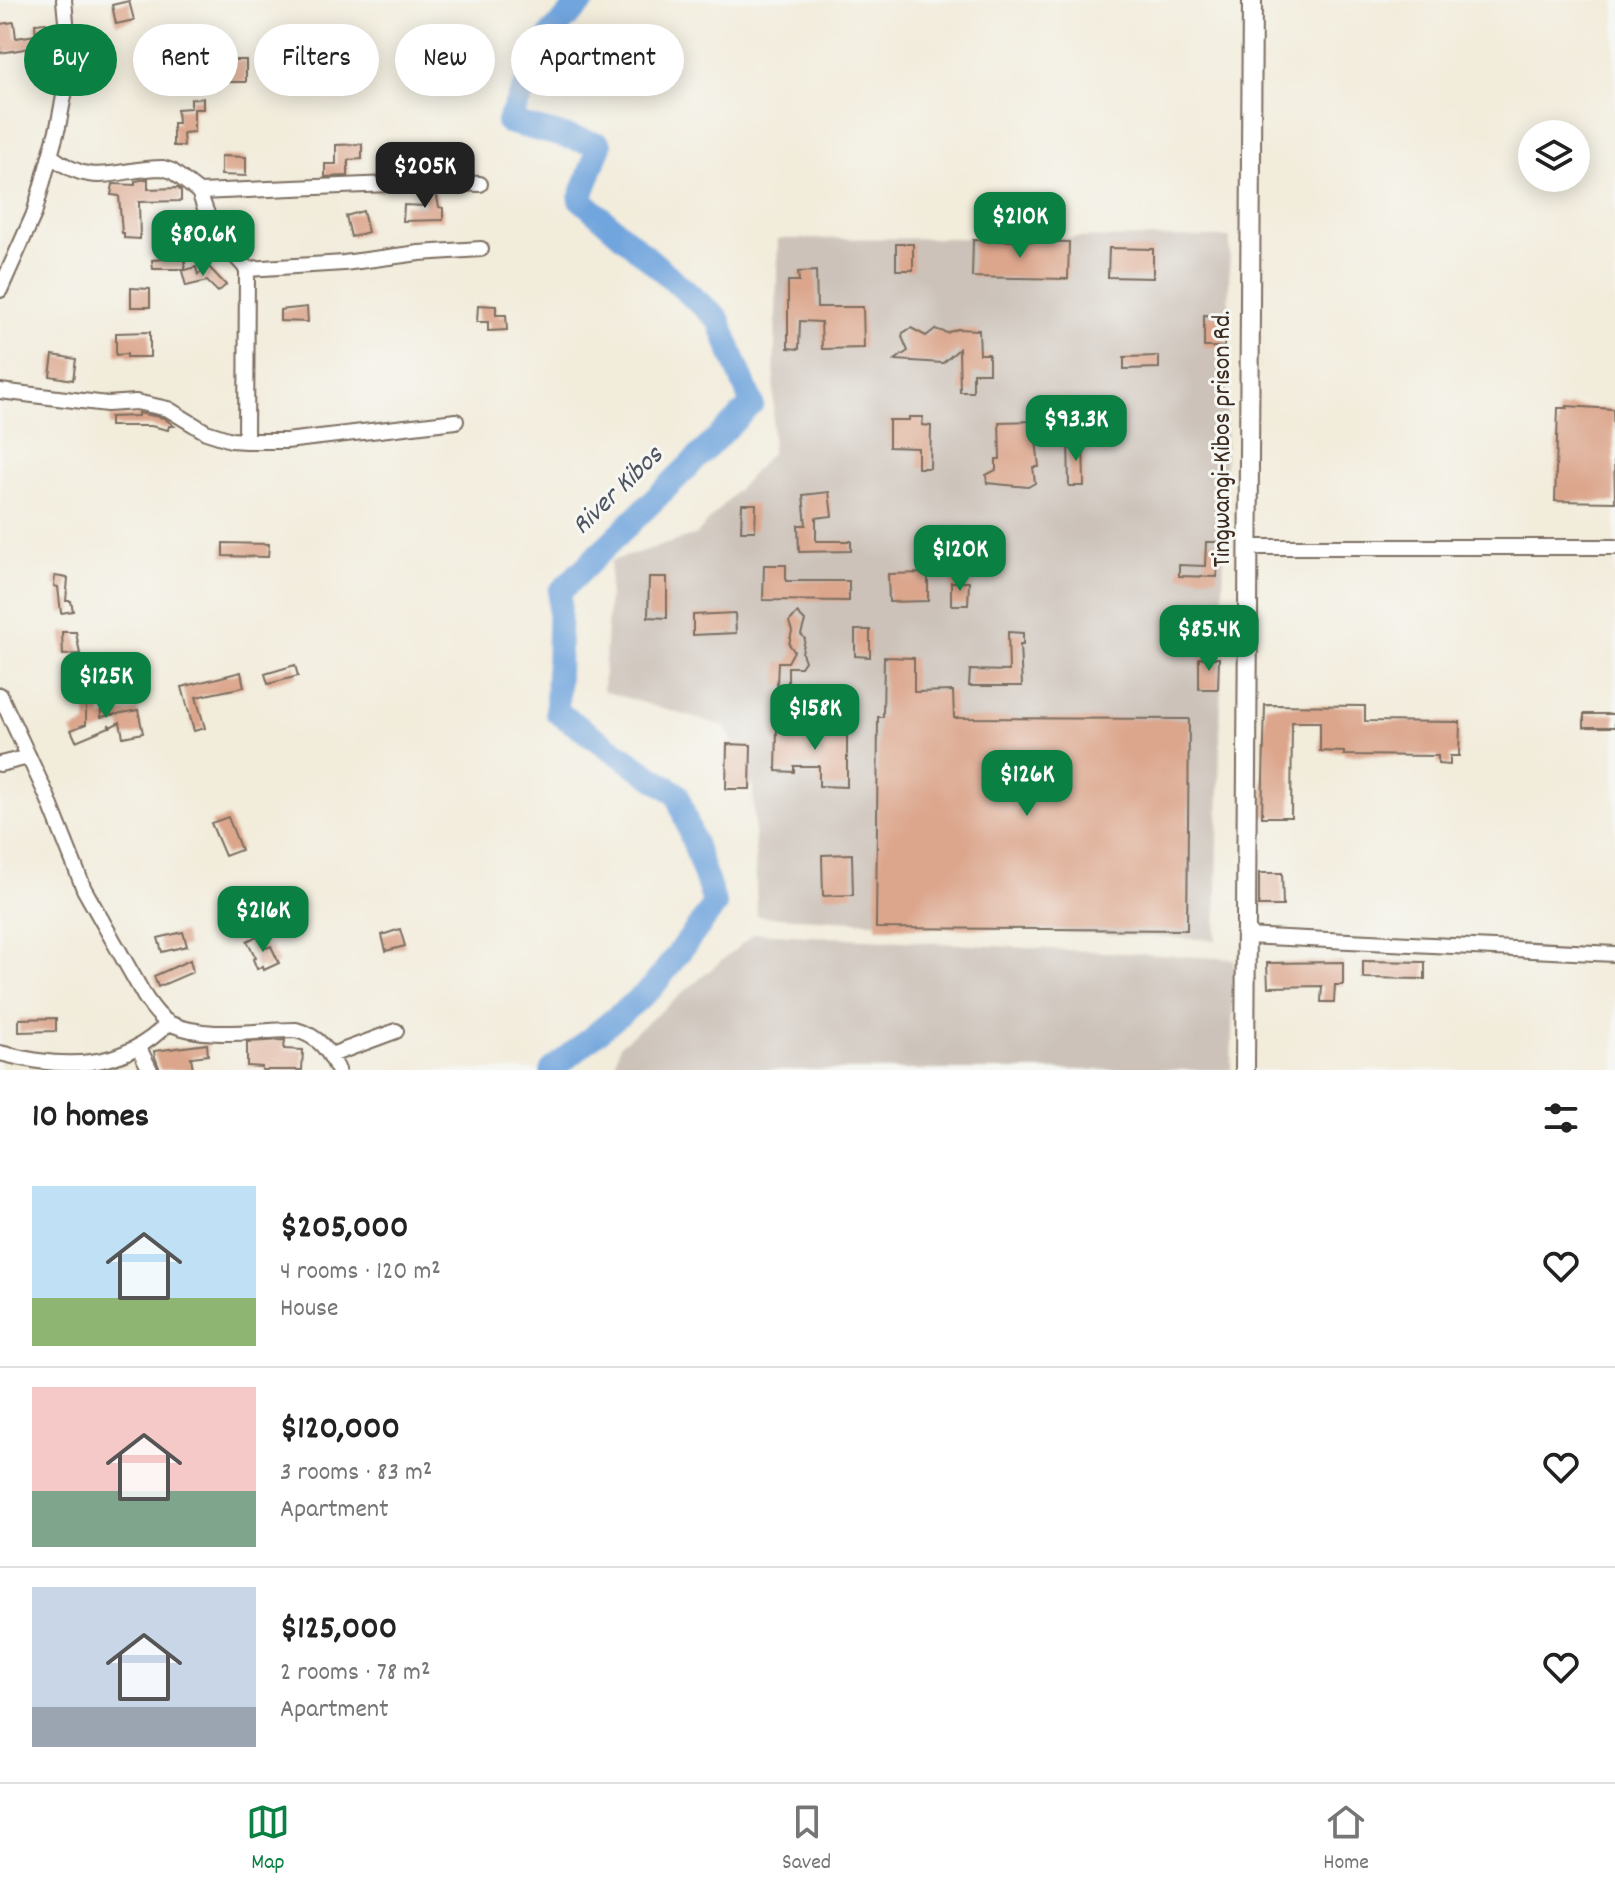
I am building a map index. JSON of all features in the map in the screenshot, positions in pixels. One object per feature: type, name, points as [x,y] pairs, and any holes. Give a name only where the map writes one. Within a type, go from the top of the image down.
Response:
[{"type":"street","points":[[0,290],[34,214],[51,156],[70,65],[64,0]]},
{"type":"street","name":"Tingwangi-Kibos prison Rd.","points":[[1245,1070],[1252,0]]},
{"type":"street","points":[[51,156],[68,169],[95,176],[163,168],[183,178],[199,192],[214,233],[247,269],[246,441]]},
{"type":"street","points":[[199,192],[438,182],[480,184]]},
{"type":"street","points":[[247,269],[481,249]]},
{"type":"street","points":[[0,391],[107,404],[136,402],[168,409],[206,432],[246,441],[286,441],[456,421]]},
{"type":"street","points":[[1248,547],[1615,547]]},
{"type":"street","points":[[0,695],[84,889],[145,997],[168,1023],[204,1031],[296,1030],[310,1034],[321,1042],[338,1070]]},
{"type":"street","points":[[0,764],[29,757]]},
{"type":"street","points":[[1245,936],[1615,954]]},
{"type":"street","points":[[0,1053],[57,1069],[111,1066],[141,1052],[155,1041],[168,1023]]},
{"type":"street","points":[[331,1055],[396,1031]]},
{"type":"street","points":[[141,1052],[150,1070]]},
{"type":"shaded area","points":[[1230,237],[1216,940],[757,916],[753,786],[725,727],[603,691],[611,561],[696,535],[772,452],[778,239]]},
{"type":"shaded area","points":[[755,933],[1234,959],[1231,1070],[613,1070],[620,1045]]},
{"type":"building","points":[[129,1],[134,20],[116,24],[112,5]]},
{"type":"building","points":[[14,22],[16,38],[24,37],[24,49],[0,53],[0,24]]},
{"type":"building","points":[[238,60],[246,60],[246,82],[238,82]]},
{"type":"building","points":[[203,98],[203,109],[194,109],[194,132],[183,133],[184,146],[173,146],[173,123],[178,123],[177,109],[191,108],[191,99]]},
{"type":"building","points":[[362,144],[362,159],[348,160],[348,176],[325,177],[325,164],[336,164],[336,145]]},
{"type":"building","points":[[221,156],[246,157],[246,176],[221,175]]},
{"type":"building","points":[[148,179],[148,189],[178,188],[181,201],[139,202],[140,239],[124,238],[119,196],[111,195],[113,184],[135,185],[135,181]]},
{"type":"building","points":[[436,192],[439,207],[443,208],[443,220],[403,221],[404,205],[425,206],[422,193]]},
{"type":"building","points":[[363,211],[368,232],[351,237],[346,216]]},
{"type":"building","points":[[165,239],[177,239],[177,258],[185,258],[185,269],[153,269],[152,260],[165,259]]},
{"type":"building","points":[[973,240],[1069,242],[1068,279],[972,277]]},
{"type":"building","points":[[896,244],[913,244],[913,270],[896,270]]},
{"type":"building","points":[[1109,248],[1153,249],[1153,278],[1108,277]]},
{"type":"building","points":[[208,266],[226,285],[218,292],[207,281],[186,286],[182,271],[196,267],[198,275]]},
{"type":"building","points":[[816,271],[817,307],[863,307],[864,348],[822,349],[821,322],[800,321],[799,349],[788,348],[788,281],[799,281],[798,272]]},
{"type":"building","points":[[131,288],[150,289],[150,307],[131,307]]},
{"type":"building","points":[[478,305],[496,306],[496,315],[506,315],[507,330],[488,331],[488,322],[477,322]]},
{"type":"building","points":[[307,307],[308,322],[280,321],[280,310]]},
{"type":"building","points":[[1204,315],[1225,316],[1224,347],[1204,347]]},
{"type":"building","points":[[911,328],[926,336],[935,329],[947,333],[957,329],[979,330],[980,354],[989,354],[989,373],[973,373],[973,392],[960,392],[959,349],[943,363],[895,360],[908,351],[902,337]]},
{"type":"building","points":[[150,332],[150,357],[116,355],[116,333]]},
{"type":"building","points":[[53,355],[76,359],[73,380],[50,376]]},
{"type":"building","points":[[1159,356],[1159,368],[1124,369],[1124,357]]},
{"type":"building","points":[[1558,408],[1613,409],[1615,502],[1555,501]]},
{"type":"building","points":[[138,413],[164,418],[174,426],[169,426],[168,430],[151,426],[110,426],[110,417],[138,416]]},
{"type":"building","points":[[909,417],[923,417],[922,425],[931,426],[930,468],[918,468],[918,448],[889,447],[889,420],[909,420]]},
{"type":"building","points":[[1034,421],[1039,467],[1033,467],[1035,483],[1028,487],[987,483],[986,475],[996,470],[996,459],[1000,459],[999,422]]},
{"type":"building","points":[[1068,440],[1083,440],[1084,486],[1069,486]]},
{"type":"building","points":[[829,492],[832,516],[816,518],[816,541],[851,541],[851,551],[799,552],[798,525],[806,525],[803,495]]},
{"type":"building","points":[[742,504],[756,504],[755,531],[741,531]]},
{"type":"building","points":[[1206,542],[1218,542],[1217,577],[1179,576],[1179,565],[1205,566]]},
{"type":"building","points":[[223,543],[269,544],[268,557],[223,556]]},
{"type":"building","points":[[764,565],[786,565],[786,581],[849,581],[849,601],[763,600]]},
{"type":"building","points":[[928,573],[928,601],[889,602],[888,574]]},
{"type":"building","points":[[55,576],[68,578],[66,601],[71,601],[73,611],[61,613],[58,587],[54,586]]},
{"type":"building","points":[[649,577],[667,577],[667,618],[648,617]]},
{"type":"building","points":[[951,582],[969,582],[968,605],[951,605]]},
{"type":"building","points":[[735,613],[736,633],[693,635],[693,615]]},
{"type":"building","points":[[797,613],[805,621],[801,634],[805,639],[802,653],[805,661],[801,667],[788,667],[788,685],[777,685],[778,662],[788,662],[794,651],[789,644],[792,631],[789,622]]},
{"type":"building","points":[[855,630],[870,630],[870,657],[855,656]]},
{"type":"building","points":[[62,632],[76,632],[80,654],[63,655]]},
{"type":"building","points":[[1008,632],[1023,633],[1023,645],[1020,645],[1022,686],[969,686],[970,670],[1009,671]]},
{"type":"building","points":[[884,657],[914,658],[914,692],[953,691],[954,718],[1189,719],[1187,930],[876,928],[878,717],[883,717]]},
{"type":"building","points":[[1199,658],[1219,658],[1218,689],[1199,689]]},
{"type":"building","points":[[295,665],[298,676],[268,684],[265,674]]},
{"type":"building","points":[[241,672],[244,687],[196,697],[205,728],[194,731],[182,687]]},
{"type":"building","points":[[86,692],[101,692],[101,717],[138,710],[143,733],[123,737],[120,722],[110,727],[109,724],[109,727],[76,741],[71,730],[86,724]]},
{"type":"building","points":[[1265,705],[1365,706],[1365,721],[1460,722],[1459,756],[1450,756],[1450,765],[1438,764],[1438,756],[1344,755],[1344,752],[1320,751],[1320,722],[1292,722],[1291,817],[1262,817]]},
{"type":"building","points":[[1584,714],[1615,714],[1615,727],[1584,727]]},
{"type":"building","points":[[796,726],[847,726],[847,787],[819,786],[819,766],[794,766],[794,772],[776,771],[777,729],[796,730]]},
{"type":"building","points":[[727,744],[751,745],[750,789],[726,789]]},
{"type":"building","points":[[228,817],[241,850],[225,856],[211,823]]},
{"type":"building","points":[[852,854],[853,895],[823,896],[822,855]]},
{"type":"building","points":[[1259,873],[1282,873],[1283,906],[1259,906]]},
{"type":"building","points":[[400,929],[405,946],[386,951],[382,935]]},
{"type":"building","points":[[183,932],[187,946],[162,952],[158,938]]},
{"type":"building","points":[[259,935],[266,948],[271,946],[279,963],[264,970],[263,966],[257,969],[253,959],[256,958],[247,941]]},
{"type":"building","points":[[190,960],[193,972],[158,987],[154,976]]},
{"type":"building","points":[[1363,961],[1425,962],[1425,979],[1363,978]]},
{"type":"building","points":[[1343,962],[1343,985],[1335,985],[1334,1002],[1321,1002],[1322,986],[1268,987],[1267,963]]},
{"type":"building","points":[[56,1018],[56,1031],[19,1032],[19,1019]]},
{"type":"building","points":[[285,1040],[284,1049],[303,1050],[302,1070],[262,1070],[262,1067],[247,1066],[247,1042]]},
{"type":"building","points":[[207,1044],[208,1055],[191,1057],[193,1070],[160,1070],[154,1051]]},
{"type":"waterway","name":"River Kibos","points":[[552,1070],[652,988],[715,905],[677,794],[557,712],[560,592],[752,404],[718,319],[580,199],[600,145],[508,122],[551,34],[584,0]]}]
